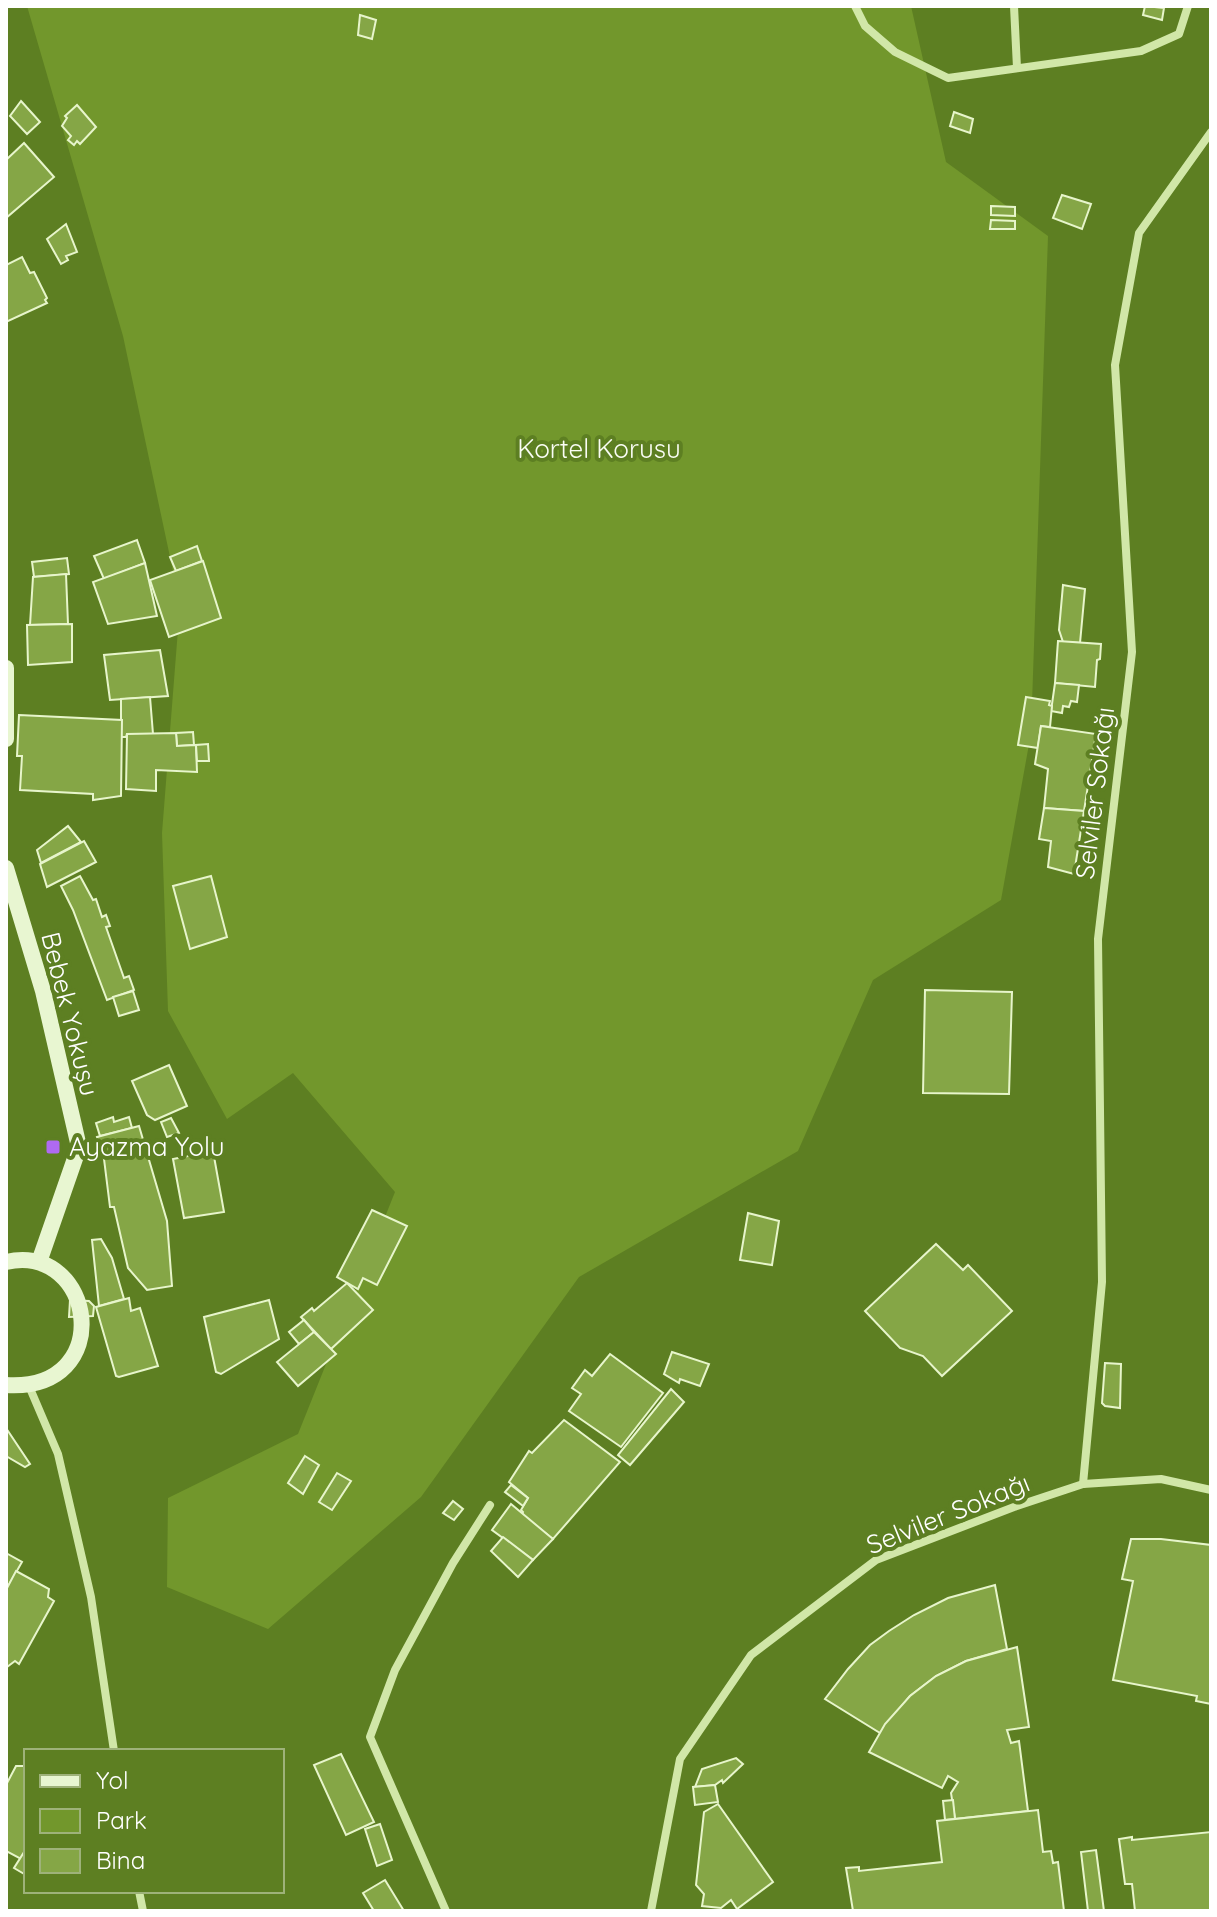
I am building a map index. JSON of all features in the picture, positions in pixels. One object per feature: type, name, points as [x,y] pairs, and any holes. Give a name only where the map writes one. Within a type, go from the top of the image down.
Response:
[{"type":"street","points":[[855,6],[865,26],[895,52],[948,78],[1141,51],[1179,34],[1188,6]]},
{"type":"street","points":[[1014,6],[1017,68]]},
{"type":"street","name":"Selviler Sokağı","points":[[1083,1484],[1102,1282],[1098,939],[1132,652],[1115,365],[1139,233],[1211,132]]},
{"type":"street","points":[[6,668],[6,739]]},
{"type":"street","name":"Bebek Yokuşu","points":[[6,868],[43,991],[79,1147],[39,1262]]},
{"type":"street","points":[[6,1262],[39,1262],[55,1270],[71,1286],[81,1307],[81,1336],[74,1356],[60,1372],[29,1386],[6,1385]]},
{"type":"street","points":[[29,1386],[58,1454],[65,1482],[91,1597],[114,1749]]},
{"type":"street","name":"Selviler Sokağı","points":[[651,1911],[680,1759],[751,1655],[876,1560],[1083,1484],[1161,1479],[1211,1490]]},
{"type":"street","points":[[446,1911],[370,1737],[395,1670],[453,1563],[490,1505]]},
{"type":"green space","name":"Kortel Korusu","points":[[27,6],[911,6],[946,162],[1048,236],[1031,733],[1001,900],[873,980],[798,1151],[579,1277],[421,1497],[268,1629],[167,1587],[168,1498],[298,1434],[395,1192],[293,1073],[227,1119],[168,1011],[162,833],[180,604],[123,336]]},
{"type":"building","points":[[1145,6],[1164,8],[1162,20],[1143,15]]},
{"type":"building","points":[[360,15],[376,20],[372,39],[358,35]]},
{"type":"building","points":[[21,101],[40,122],[27,134],[10,116]]},
{"type":"building","points":[[77,105],[96,127],[80,144],[77,141],[74,145],[68,140],[71,136],[62,126],[67,118],[65,116]]},
{"type":"building","points":[[954,112],[973,119],[970,133],[950,126]]},
{"type":"building","points":[[24,143],[54,177],[6,218],[6,160]]},
{"type":"building","points":[[1062,195],[1091,204],[1082,229],[1053,218]]},
{"type":"building","points":[[991,206],[1015,207],[1015,216],[991,215]]},
{"type":"building","points":[[991,220],[1015,221],[1015,229],[990,229]]},
{"type":"building","points":[[66,224],[77,252],[66,256],[68,260],[61,264],[47,239]]},
{"type":"building","points":[[22,257],[30,273],[34,272],[47,303],[6,322],[6,265]]},
{"type":"building","points":[[137,540],[145,563],[104,579],[94,556]]},
{"type":"building","points":[[197,546],[202,561],[176,571],[170,557]]},
{"type":"building","points":[[67,558],[69,574],[34,577],[32,562]]},
{"type":"building","points":[[203,561],[221,618],[169,637],[150,580]]},
{"type":"building","points":[[145,563],[157,616],[108,624],[93,582]]},
{"type":"building","points":[[66,574],[68,624],[30,625],[33,577]]},
{"type":"building","points":[[1063,585],[1085,589],[1080,643],[1063,642],[1059,630]]},
{"type":"building","points":[[72,624],[72,662],[28,665],[27,625]]},
{"type":"building","points":[[1058,641],[1101,644],[1095,687],[1055,683]]},
{"type":"building","points":[[160,650],[168,696],[110,700],[104,655]]},
{"type":"building","points":[[1055,683],[1079,685],[1077,702],[1071,701],[1069,707],[1063,706],[1062,713],[1051,711]]},
{"type":"building","points":[[150,697],[153,734],[127,734],[121,737],[121,699]]},
{"type":"building","points":[[1026,697],[1050,701],[1049,705],[1052,706],[1050,727],[1041,726],[1038,748],[1018,745]]},
{"type":"building","points":[[19,715],[122,720],[121,796],[93,800],[93,794],[20,790],[22,756],[17,756]]},
{"type":"building","points":[[1041,726],[1096,734],[1084,811],[1044,808],[1048,769],[1035,764]]},
{"type":"building","points":[[193,732],[194,745],[177,746],[176,733]]},
{"type":"building","points":[[176,733],[177,746],[196,745],[197,772],[156,770],[156,791],[126,789],[127,734]]},
{"type":"building","points":[[208,744],[209,761],[197,761],[196,745]]},
{"type":"building","points":[[1044,808],[1084,811],[1074,874],[1048,867],[1051,841],[1039,839]]},
{"type":"building","points":[[68,826],[81,842],[41,863],[37,850]]},
{"type":"building","points":[[84,841],[96,862],[47,887],[40,864]]},
{"type":"building","points":[[80,876],[93,900],[96,899],[102,917],[106,915],[110,926],[106,927],[124,978],[129,976],[134,990],[107,1000],[61,886]]},
{"type":"building","points":[[211,876],[227,937],[190,949],[173,886]]},
{"type":"building","points":[[925,990],[1012,992],[1009,1094],[923,1093]]},
{"type":"building","points":[[133,991],[139,1010],[119,1016],[113,997]]},
{"type":"building","points":[[169,1065],[187,1106],[155,1120],[147,1115],[132,1081]]},
{"type":"building","points":[[113,1117],[114,1122],[129,1117],[132,1128],[100,1136],[96,1123]]},
{"type":"building","points":[[171,1118],[179,1133],[167,1137],[161,1122]]},
{"type":"building","points":[[139,1126],[167,1221],[172,1286],[147,1290],[128,1268],[114,1207],[110,1207],[104,1159],[97,1137]]},
{"type":"building","points":[[213,1151],[224,1212],[184,1218],[173,1159]]},
{"type":"building","points":[[372,1210],[407,1226],[377,1285],[363,1278],[358,1289],[337,1277]]},
{"type":"building","points":[[748,1213],[779,1221],[772,1265],[740,1260]]},
{"type":"building","points":[[101,1239],[112,1258],[124,1299],[99,1306],[92,1240]]},
{"type":"building","points":[[936,1244],[963,1270],[968,1265],[1012,1311],[942,1376],[923,1356],[900,1348],[865,1311]]},
{"type":"building","points":[[347,1283],[373,1310],[331,1349],[301,1317],[312,1308],[314,1311]]},
{"type":"building","points":[[129,1298],[131,1311],[140,1308],[158,1366],[119,1377],[116,1376],[96,1307]]},
{"type":"building","points":[[70,1300],[89,1301],[94,1306],[93,1316],[69,1317]]},
{"type":"building","points":[[269,1300],[279,1339],[221,1374],[216,1372],[204,1317]]},
{"type":"building","points":[[304,1320],[314,1332],[299,1344],[289,1332]]},
{"type":"building","points":[[314,1332],[336,1354],[298,1386],[277,1362]]},
{"type":"building","points":[[672,1352],[709,1364],[700,1386],[680,1379],[679,1383],[664,1374]]},
{"type":"building","points":[[610,1354],[663,1393],[621,1447],[569,1411],[581,1394],[572,1388],[585,1370],[592,1376]]},
{"type":"building","points":[[1105,1363],[1121,1364],[1120,1408],[1102,1403]]},
{"type":"building","points":[[671,1389],[684,1402],[630,1465],[618,1455]]},
{"type":"building","points":[[564,1420],[620,1462],[553,1539],[522,1515],[521,1510],[528,1498],[509,1482],[529,1451],[532,1453]]},
{"type":"building","points":[[6,1428],[30,1464],[25,1467],[6,1456]]},
{"type":"building","points":[[305,1456],[319,1465],[303,1494],[288,1483]]},
{"type":"building","points":[[337,1473],[351,1481],[332,1510],[319,1502]]},
{"type":"building","points":[[511,1485],[528,1498],[523,1506],[505,1492]]},
{"type":"building","points":[[453,1501],[463,1509],[454,1520],[443,1513]]},
{"type":"building","points":[[511,1504],[553,1539],[533,1560],[492,1530]]},
{"type":"building","points":[[503,1537],[533,1560],[518,1577],[491,1551]]},
{"type":"building","points":[[1131,1539],[1211,1545],[1211,1704],[1196,1701],[1197,1696],[1113,1680],[1133,1581],[1122,1579]]},
{"type":"building","points":[[6,1553],[22,1562],[6,1590]]},
{"type":"building","points":[[16,1571],[49,1589],[48,1597],[54,1601],[19,1664],[15,1661],[7,1667],[6,1590]]},
{"type":"building","points":[[995,1585],[1007,1649],[966,1661],[936,1676],[910,1696],[880,1733],[825,1699],[870,1645],[889,1631],[948,1598]]},
{"type":"building","points":[[1017,1647],[1029,1727],[1007,1730],[1011,1743],[1019,1741],[1028,1811],[955,1819],[951,1793],[958,1782],[948,1776],[942,1788],[869,1752],[885,1724],[910,1696],[936,1676],[966,1661]]},
{"type":"building","points":[[341,1754],[374,1822],[346,1835],[314,1765]]},
{"type":"building","points":[[736,1758],[743,1764],[723,1783],[722,1780],[715,1785],[695,1787],[702,1769]]},
{"type":"building","points":[[16,1766],[24,1766],[24,1853],[21,1859],[6,1851],[6,1785]]},
{"type":"building","points":[[715,1785],[718,1802],[695,1805],[693,1787]]},
{"type":"building","points":[[953,1800],[955,1819],[945,1820],[943,1801]]},
{"type":"building","points":[[718,1804],[773,1882],[737,1909],[731,1900],[721,1908],[702,1906],[704,1894],[696,1885],[704,1812]]},
{"type":"building","points":[[1038,1810],[1043,1852],[1051,1851],[1053,1863],[1058,1862],[1064,1911],[853,1911],[846,1868],[859,1867],[859,1871],[942,1862],[937,1821]]},
{"type":"building","points":[[380,1824],[392,1860],[377,1866],[365,1829]]},
{"type":"building","points":[[1211,1832],[1211,1911],[1135,1911],[1132,1884],[1125,1884],[1119,1839]]},
{"type":"building","points":[[1096,1850],[1104,1911],[1088,1911],[1081,1852]]},
{"type":"building","points":[[24,1852],[24,1874],[14,1868]]},
{"type":"building","points":[[385,1880],[404,1911],[374,1911],[363,1893]]},
{"type":"place","name":"Ayazma Yolu","points":[[53,1147]]}]
